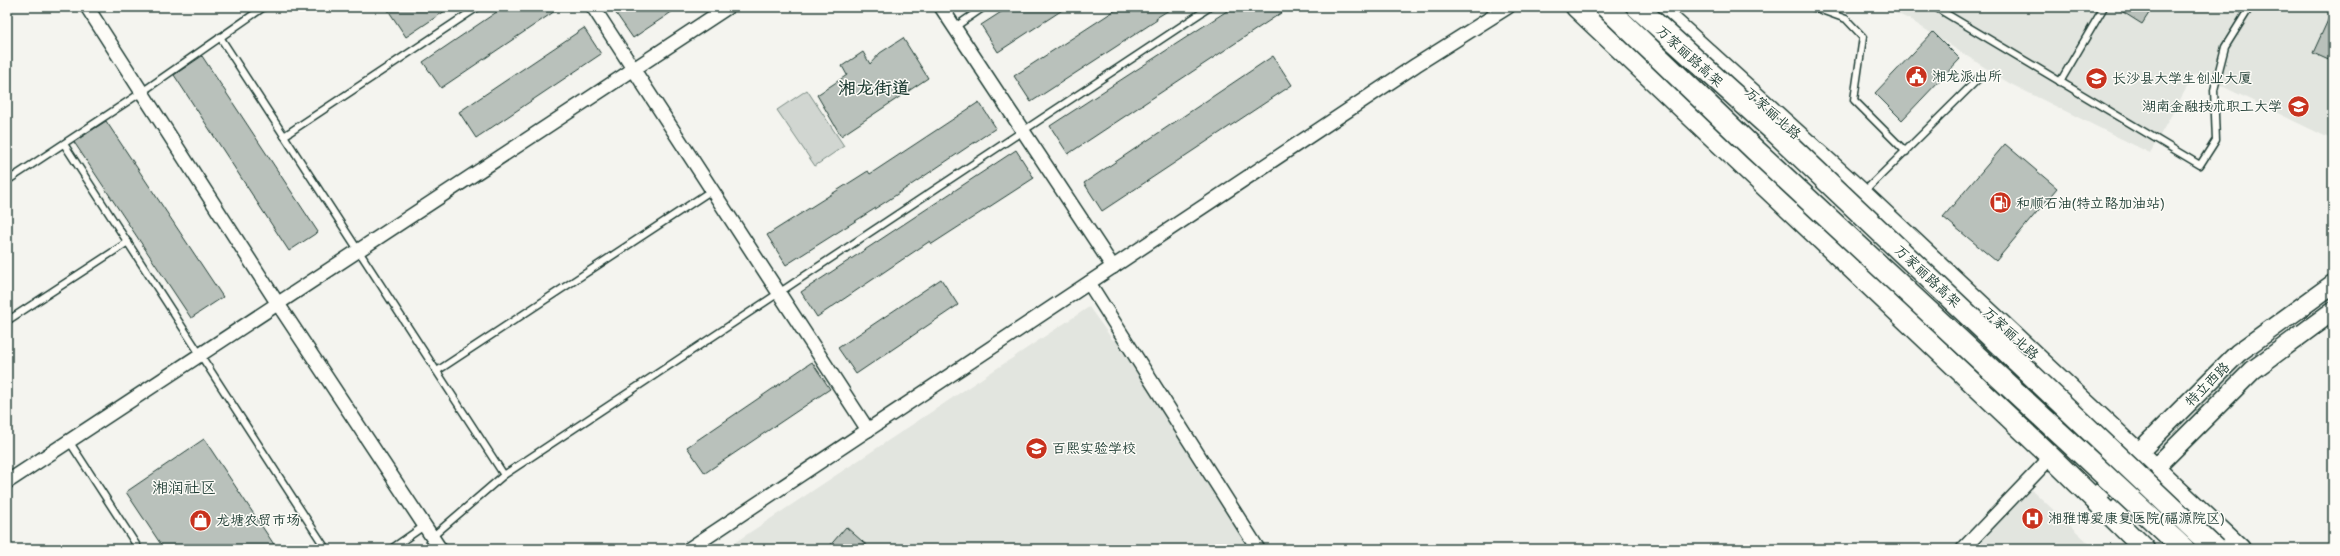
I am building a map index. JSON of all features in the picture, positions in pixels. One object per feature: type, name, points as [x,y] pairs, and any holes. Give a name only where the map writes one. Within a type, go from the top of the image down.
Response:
[{"type":"highway","name":"万家丽路高架","points":[[1606,7],[1755,150],[2184,549]]},
{"type":"highway","name":"万家丽路高架","points":[[1637,7],[1772,129],[2215,549]]},
{"type":"main road","points":[[1576,7],[2051,457],[2145,549]]},
{"type":"main road","name":"万家丽北路","points":[[1656,7],[1862,194],[2139,452],[2240,549]]},
{"type":"main road","name":"特立西路","points":[[2094,500],[2139,452],[2238,353],[2333,284]]},
{"type":"main road","name":"特立西路","points":[[2111,517],[2155,468],[2253,370],[2333,311]]},
{"type":"street","points":[[87,7],[278,304],[440,549]]},
{"type":"street","points":[[593,7],[868,430]]},
{"type":"street","points":[[7,482],[728,7]]},
{"type":"street","points":[[942,7],[1114,267]]},
{"type":"street","points":[[689,549],[1416,65],[1508,7]]},
{"type":"street","points":[[1089,283],[1258,549]]},
{"type":"street","points":[[1963,549],[2051,457]]},
{"type":"lane","points":[[7,181],[142,92],[264,7]]},
{"type":"lane","points":[[284,136],[478,7]]},
{"type":"lane","points":[[955,27],[984,7]]},
{"type":"lane","points":[[390,549],[428,531],[504,476],[1210,7]]},
{"type":"lane","points":[[1813,7],[1846,19],[1863,37],[1854,100],[1906,152]]},
{"type":"lane","points":[[1935,7],[2200,165],[2216,140],[2214,90],[2225,47],[2250,7]]},
{"type":"lane","points":[[2060,82],[2104,7]]},
{"type":"lane","points":[[220,37],[504,476]]},
{"type":"lane","points":[[1862,194],[1979,78]]},
{"type":"lane","points":[[64,144],[326,549]]},
{"type":"lane","points":[[436,371],[712,190]]},
{"type":"lane","points":[[7,321],[128,242]]},
{"type":"lane","points":[[70,441],[139,549]]},
{"type":"shaded area","name":"长沙县大学生创业大厦","points":[[1882,7],[2333,7],[2333,140],[2195,73],[2150,153],[2009,83],[1909,19]]},
{"type":"shaded area","points":[[807,90],[844,146],[815,166],[777,110]]},
{"type":"shaded area","name":"百熙实验学校","points":[[1089,307],[1112,339],[1132,346],[1260,549],[725,549]]},
{"type":"shaded area","name":"湘雅博爱康复医院(福源院区)","points":[[2030,488],[2095,549],[1974,549]]},
{"type":"building","points":[[386,7],[451,7],[406,37]]},
{"type":"building","points":[[504,7],[561,7],[441,88],[423,62]]},
{"type":"building","points":[[623,7],[679,7],[633,38],[615,12]]},
{"type":"building","points":[[1009,7],[1067,7],[998,52],[981,25]]},
{"type":"building","points":[[1120,7],[1174,7],[1156,18],[1157,20],[1031,102],[1014,76]]},
{"type":"building","points":[[1233,7],[1290,7],[1068,154],[1050,126]]},
{"type":"building","points":[[2115,7],[2153,7],[2142,24]]},
{"type":"building","points":[[2333,9],[2333,62],[2313,53]]},
{"type":"building","points":[[584,28],[601,54],[476,138],[459,112]]},
{"type":"building","name":"湘龙派出所","points":[[1933,32],[1960,59],[1902,120],[1875,93]]},
{"type":"building","points":[[903,38],[928,78],[841,136],[817,95],[847,75],[842,66],[863,52],[870,64],[880,53]]},
{"type":"building","points":[[202,56],[318,232],[289,251],[174,75]]},
{"type":"building","points":[[1273,56],[1292,85],[1102,211],[1084,183]]},
{"type":"building","points":[[979,102],[996,128],[887,201],[786,265],[767,235],[868,171],[870,174]]},
{"type":"building","points":[[106,121],[223,297],[191,318],[74,142]]},
{"type":"building","name":"和顺石油(特立路加油站)","points":[[2005,144],[2057,188],[1996,261],[1943,217]]},
{"type":"building","points":[[1016,150],[1034,178],[932,244],[930,241],[817,317],[801,292]]},
{"type":"building","points":[[941,279],[958,305],[856,374],[838,348]]},
{"type":"building","points":[[812,362],[830,389],[705,473],[687,447]]},
{"type":"building","name":"龙塘农贸市场","points":[[204,439],[277,549],[164,549],[126,492]]},
{"type":"building","points":[[846,527],[871,549],[827,549]]},
{"type":"place","name":"湘龙派出所","points":[[1917,76]]},
{"type":"place","name":"长沙县大学生创业大厦","points":[[2096,78]]},
{"type":"place","name":"湖南金融技术职工大学","points":[[2298,106]]},
{"type":"place","name":"和顺石油(特立路加油站)","points":[[2000,203]]},
{"type":"place","name":"百熙实验学校","points":[[1037,448]]},
{"type":"place","name":"湘雅博爱康复医院(福源院区)","points":[[2032,518]]},
{"type":"place","name":"龙塘农贸市场","points":[[201,520]]},
{"type":"district","name":"湘龙街道","points":[[874,87]]},
{"type":"district","name":"湘润社区","points":[[184,487]]}]
